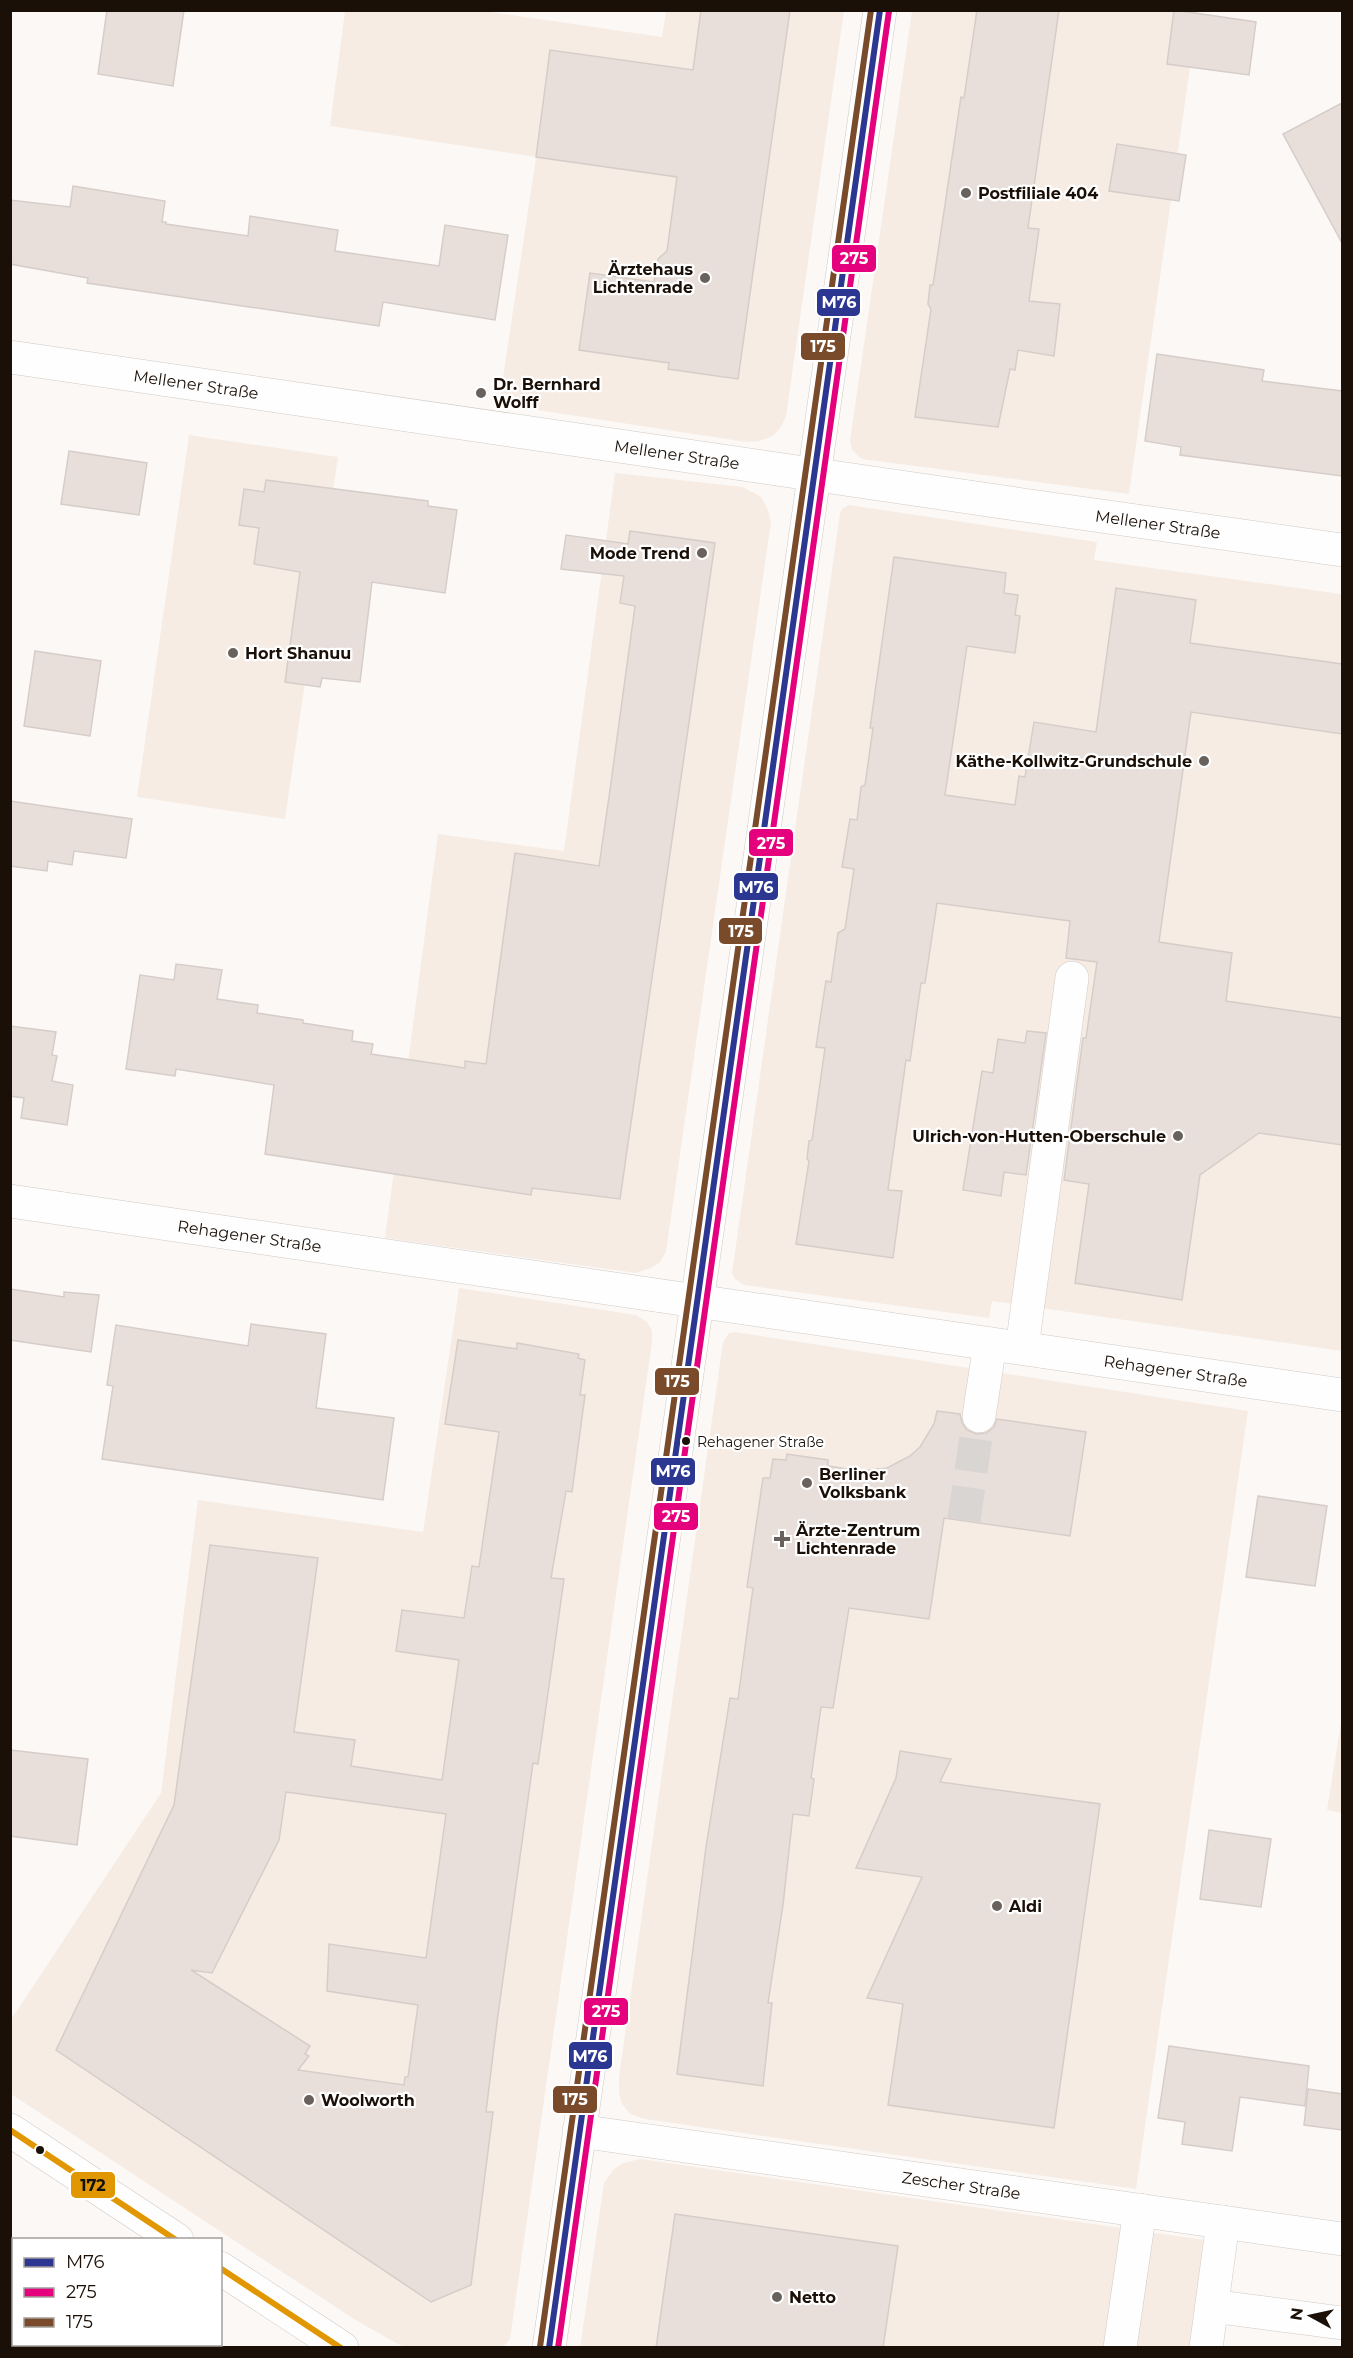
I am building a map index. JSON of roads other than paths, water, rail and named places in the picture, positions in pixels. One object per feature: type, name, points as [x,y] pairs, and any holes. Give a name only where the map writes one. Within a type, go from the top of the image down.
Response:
[{"type":"street","points":[[549,2348],[880,10]]},
{"type":"street","name":"Mellener Straße","points":[[10,357],[1342,550]]},
{"type":"street","points":[[1022,1348],[1072,978]]},
{"type":"street","name":"Rehagener Straße","points":[[10,1201],[1342,1395]]},
{"type":"street","points":[[980,1416],[990,1344]]},
{"type":"street","points":[[10,2130],[174,2238]]},
{"type":"street","name":"Zescher Straße","points":[[579,2131],[1342,2239]]},
{"type":"street","points":[[1120,2348],[1140,2210]]},
{"type":"street","points":[[1206,2348],[1223,2222]]},
{"type":"street","points":[[222,2269],[342,2348]]},
{"type":"street","points":[[1212,2306],[1342,2323]]},
{"type":"tunnel","points":[[964,1520],[979,1416]]},
{"type":"place","name":"Postfiliale 404","points":[[966,193]]},
{"type":"place","name":"Ärztehaus Lichtenrade","points":[[705,278]]},
{"type":"place","name":"Dr. Bernhard Wolff","points":[[481,393]]},
{"type":"place","name":"Mode Trend","points":[[702,553]]},
{"type":"place","name":"Hort Shanuu","points":[[233,653]]},
{"type":"place","name":"Käthe-Kollwitz-Grundschule","points":[[1204,761]]},
{"type":"place","name":"Ulrich-von-Hutten-Oberschule","points":[[1178,1136]]},
{"type":"place","name":"Rehagener Straße","points":[[686,1441]]},
{"type":"place","name":"Berliner Volksbank","points":[[807,1483]]},
{"type":"place","name":"Ärzte-Zentrum Lichtenrade","points":[[782,1539]]},
{"type":"place","name":"Aldi","points":[[997,1906]]},
{"type":"place","name":"Woolworth","points":[[309,2100]]},
{"type":"place","name":"Netto","points":[[777,2297]]}]
